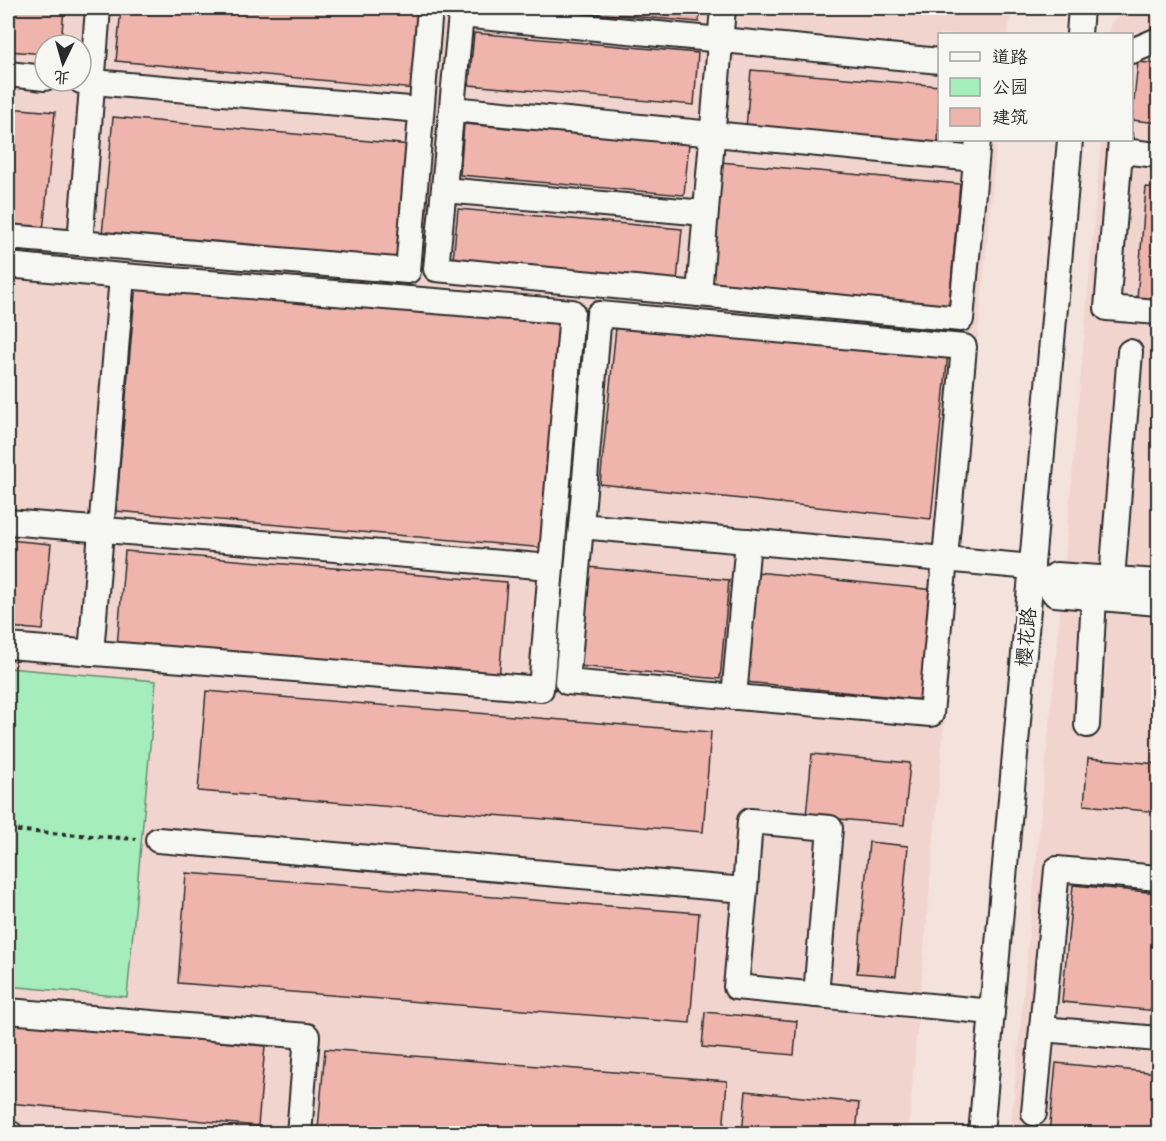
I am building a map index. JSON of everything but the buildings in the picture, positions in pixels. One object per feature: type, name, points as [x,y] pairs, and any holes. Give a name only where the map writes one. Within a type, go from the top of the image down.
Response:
[{"type":"street","points":[[93,41],[98,8]]},
{"type":"street","points":[[8,237],[408,271],[430,8]]},
{"type":"street","points":[[699,294],[723,8]]},
{"type":"street","points":[[1079,33],[1082,8]]},
{"type":"street","points":[[452,109],[712,135],[977,149],[961,319],[436,269],[461,11],[720,41],[938,62]]},
{"type":"street","points":[[1133,50],[1158,40]]},
{"type":"street","points":[[8,74],[33,77]]},
{"type":"street","points":[[93,82],[421,110]]},
{"type":"street","points":[[80,243],[86,93]]},
{"type":"street","name":"樱花路","points":[[981,1134],[1036,577],[1070,141]]},
{"type":"street","points":[[1158,154],[1121,145],[1107,308],[1158,312]]},
{"type":"street","points":[[444,190],[705,213]]},
{"type":"street","points":[[8,265],[572,312],[541,689],[8,646]]},
{"type":"street","points":[[91,652],[122,276]]},
{"type":"street","points":[[599,314],[964,347],[946,559],[931,714],[567,682],[599,314]]},
{"type":"street","points":[[1112,579],[1130,352]]},
{"type":"street","points":[[8,522],[551,567]]},
{"type":"street","points":[[580,526],[946,559],[1036,577],[1056,575],[1158,582]]},
{"type":"street","points":[[735,697],[748,541]]},
{"type":"street","points":[[1036,577],[1055,594],[1158,603]]},
{"type":"street","points":[[1087,725],[1094,597]]},
{"type":"street","points":[[816,995],[830,828],[750,821],[736,987],[816,995],[992,1012]]},
{"type":"street","points":[[158,840],[744,890]]},
{"type":"street","points":[[1034,1113],[1057,868],[1158,878]]},
{"type":"street","points":[[8,1011],[307,1036],[299,1134]]},
{"type":"street","points":[[1042,1029],[1158,1039]]},
{"type":"path","points":[[8,830],[158,840]]},
{"type":"shaded area","points":[[8,8],[1004,8],[1010,15],[1008,33],[938,33],[938,141],[997,141],[908,1133],[8,1133]]},
{"type":"shaded area","points":[[1127,8],[1158,8],[1158,1133],[1010,1134],[1063,582],[1101,141],[1133,141],[1133,33],[1110,33],[1110,24]]},
{"type":"green space","points":[[8,668],[156,681],[127,997],[8,986]]}]
